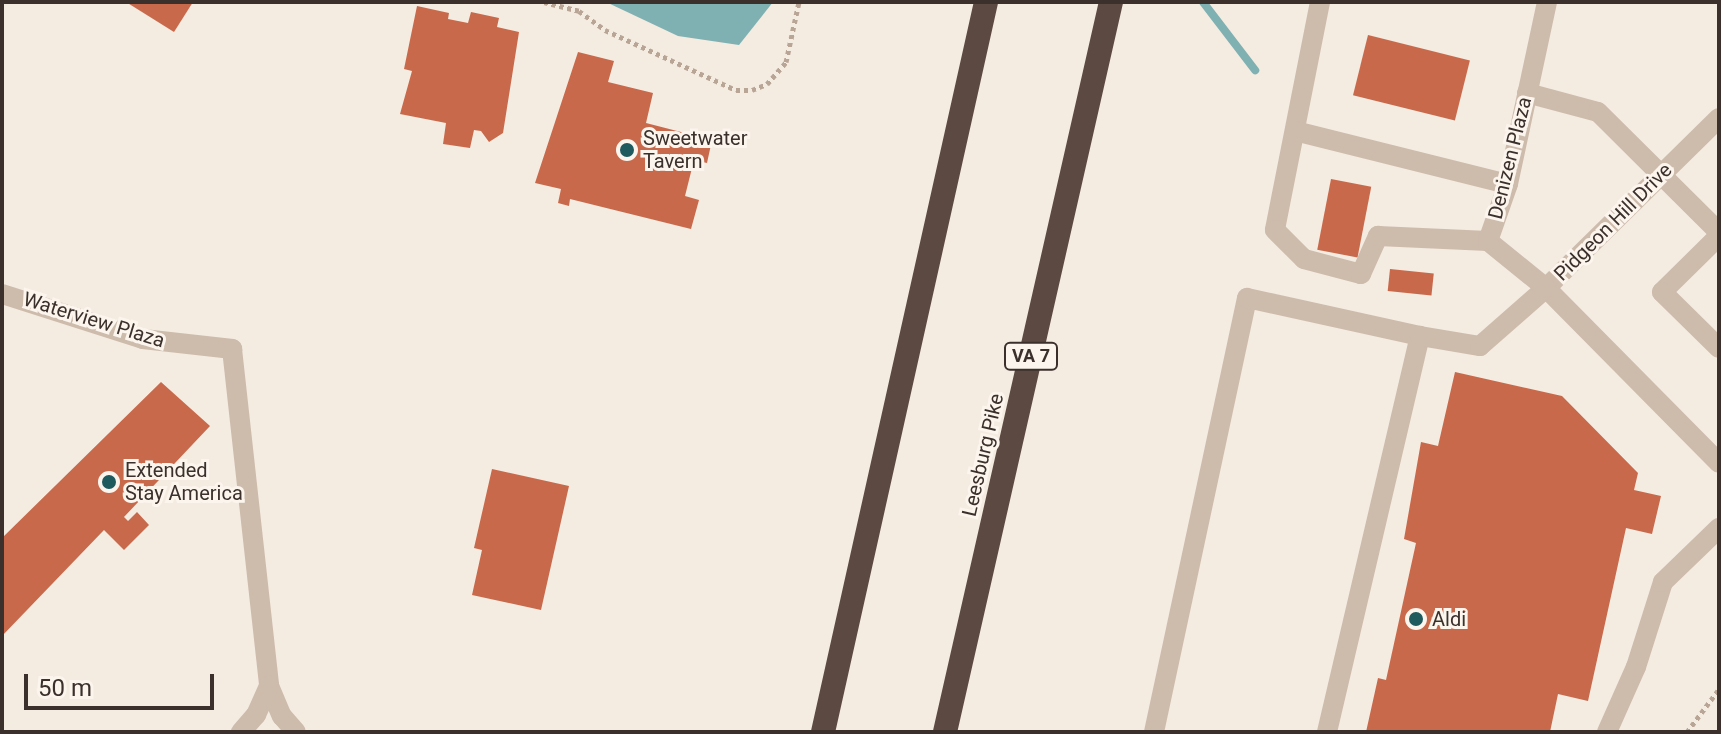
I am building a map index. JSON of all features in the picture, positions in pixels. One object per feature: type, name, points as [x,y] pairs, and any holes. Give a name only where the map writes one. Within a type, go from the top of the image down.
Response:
[{"type":"highway","points":[[823,732],[986,2]]},
{"type":"highway","name":"Leesburg Pike","points":[[948,725],[1111,2]]},
{"type":"highway","points":[[807,732],[832,691]]},
{"type":"street","points":[[1320,2],[1275,230],[1304,259],[1361,274],[1378,236],[1488,241]]},
{"type":"street","name":"Denizen Plaza","points":[[1546,288],[1488,241],[1508,184],[1547,2]]},
{"type":"street","points":[[1527,93],[1598,112],[1662,173],[1719,234],[1662,292],[1719,348]]},
{"type":"street","name":"Pidgeon Hill Drive","points":[[1719,118],[1546,288],[1719,463]]},
{"type":"street","points":[[1295,131],[1508,184]]},
{"type":"street","points":[[1154,732],[1247,298],[1480,346],[1546,288]]},
{"type":"street","name":"Waterview Plaza","points":[[2,294],[143,339],[232,349],[269,686]]},
{"type":"street","points":[[1327,732],[1420,336]]},
{"type":"street","points":[[1607,732],[1636,667],[1663,582],[1719,528]]},
{"type":"street","points":[[241,732],[256,715],[269,686]]},
{"type":"street","points":[[269,686],[282,716],[296,732]]},
{"type":"path","points":[[544,2],[579,11],[605,30],[736,90],[752,90],[767,84],[786,62],[799,2]]},
{"type":"path","points":[[1687,732],[1719,689]]},
{"type":"water","points":[[606,2],[773,2],[739,45],[678,36]]},
{"type":"building","points":[[126,2],[193,2],[174,32]]},
{"type":"building","points":[[417,6],[449,13],[448,19],[468,23],[471,12],[499,18],[497,27],[519,32],[503,133],[489,142],[481,131],[474,130],[470,148],[443,144],[446,123],[400,114],[412,71],[404,69]]},
{"type":"building","points":[[1368,35],[1470,60],[1455,121],[1353,95]]},
{"type":"building","name":"Sweetwater Tavern","points":[[578,52],[614,61],[608,82],[653,93],[646,123],[712,140],[707,163],[694,160],[685,196],[699,200],[691,229],[570,199],[569,206],[558,203],[561,189],[535,183]]},
{"type":"building","points":[[1331,179],[1371,187],[1358,258],[1317,250]]},
{"type":"building","points":[[1390,269],[1434,274],[1431,295],[1388,291]]},
{"type":"building","points":[[1455,372],[1562,396],[1638,473],[1634,490],[1661,496],[1652,534],[1626,528],[1588,701],[1558,694],[1550,732],[1366,732],[1378,678],[1386,680],[1416,543],[1404,539],[1421,442],[1438,446]]},
{"type":"building","name":"Extended Stay America","points":[[161,382],[210,426],[124,517],[128,521],[137,512],[149,525],[124,550],[104,530],[2,636],[2,538]]},
{"type":"building","points":[[492,469],[569,486],[541,610],[472,595],[482,550],[474,548]]},
{"type":"waterway","points":[[1203,2],[1255,70]]},
{"type":"place","name":"Sweetwater Tavern","points":[[627,150]]},
{"type":"place","name":"Extended Stay America","points":[[109,482]]},
{"type":"place","name":"Aldi","points":[[1416,619]]}]
